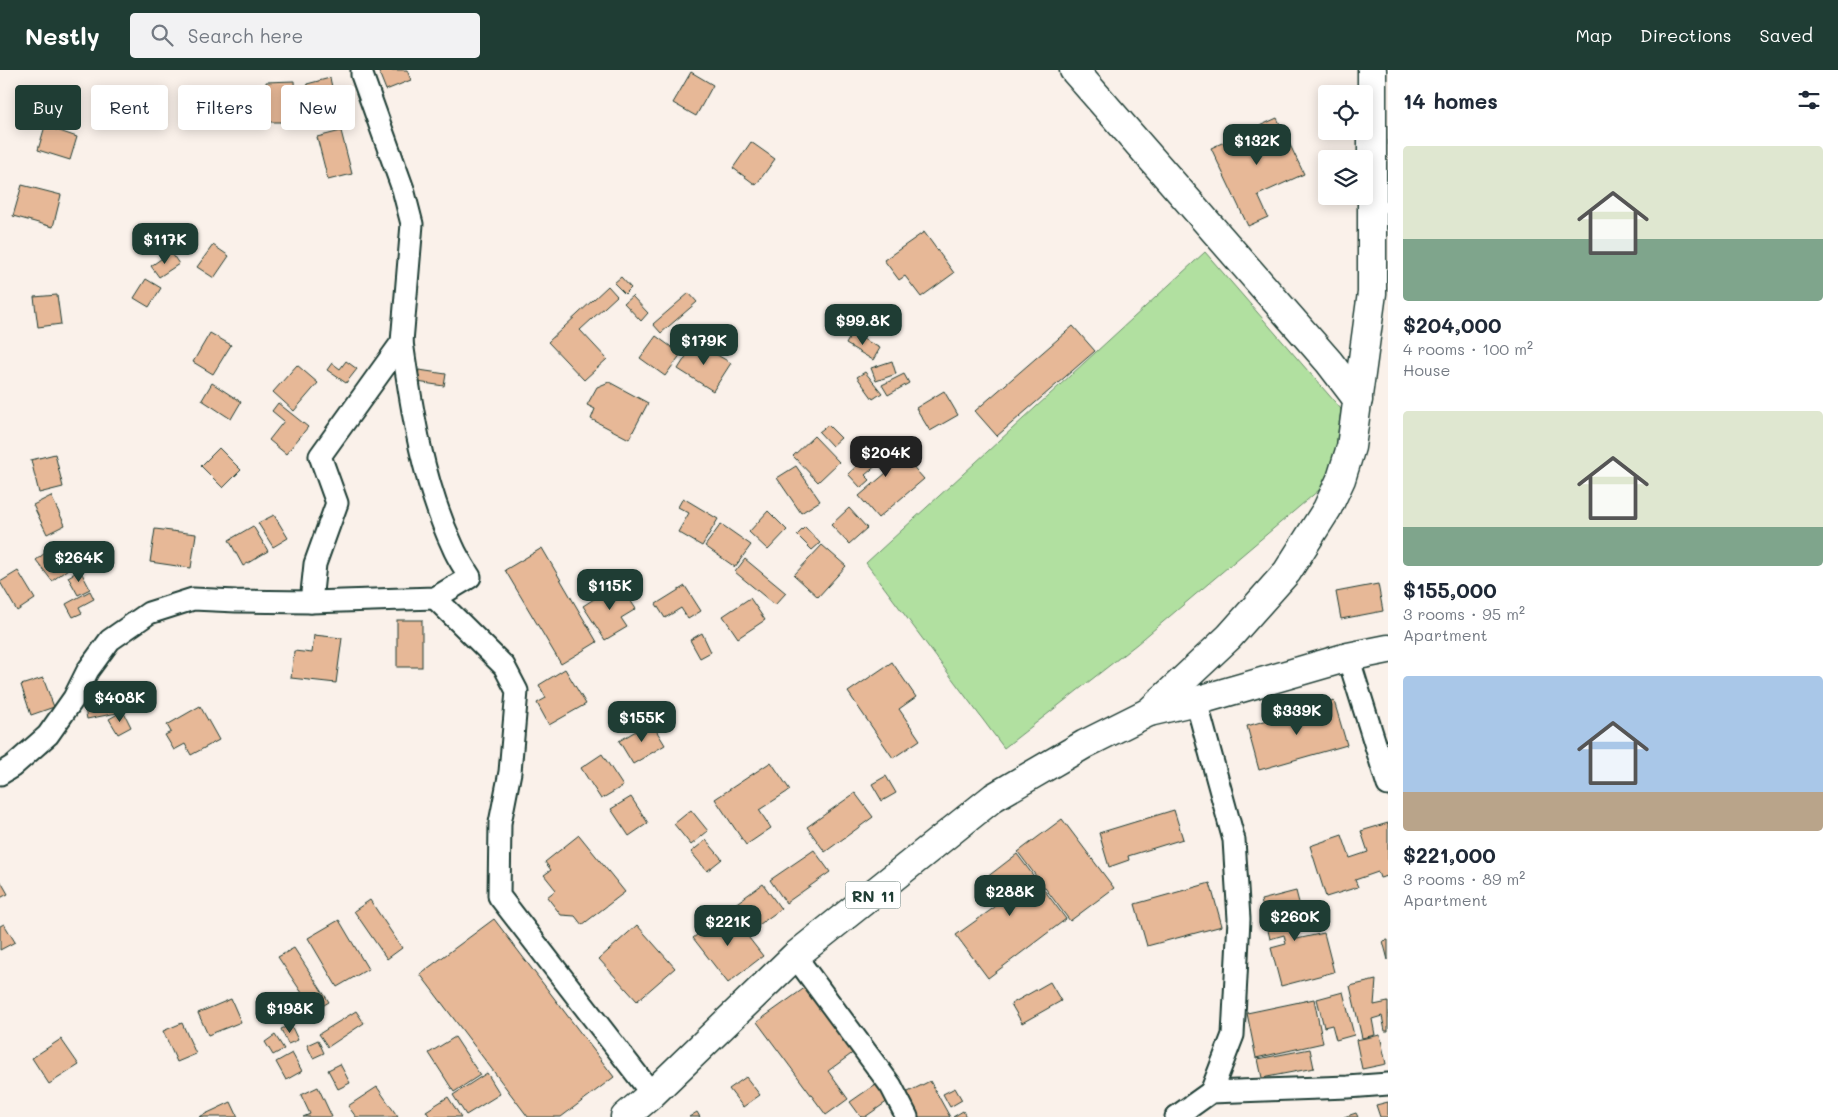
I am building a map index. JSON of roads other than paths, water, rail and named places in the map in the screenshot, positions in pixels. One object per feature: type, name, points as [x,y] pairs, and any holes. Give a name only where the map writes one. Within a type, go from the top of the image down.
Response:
[{"type":"main road","points":[[1074,70],[1329,362],[1358,400]]},
{"type":"main road","points":[[1149,712],[1229,637],[1288,572],[1327,509],[1341,480],[1351,447],[1372,293],[1372,70]]},
{"type":"main road","name":"RN 11","points":[[625,1117],[652,1094],[795,956],[994,798],[1085,744],[1149,712],[1196,701],[1348,657],[1388,648]]},
{"type":"street","points":[[0,774],[13,766],[48,735],[74,698],[88,670],[110,640],[149,613],[193,599],[311,602],[435,598],[470,577],[453,548],[432,494],[412,416],[402,342],[412,224],[403,189],[362,76],[362,70]]},
{"type":"street","points":[[311,602],[315,564],[337,503],[320,456],[402,342]]},
{"type":"street","points":[[435,598],[504,666],[517,691],[510,772],[500,823],[499,896],[652,1094]]},
{"type":"street","points":[[1348,657],[1388,785]]},
{"type":"street","points":[[1176,1117],[1211,1092],[1234,1035],[1239,919],[1234,840],[1196,701]]},
{"type":"street","points":[[795,956],[891,1086],[907,1117]]},
{"type":"street","points":[[1211,1092],[1388,1084]]}]
